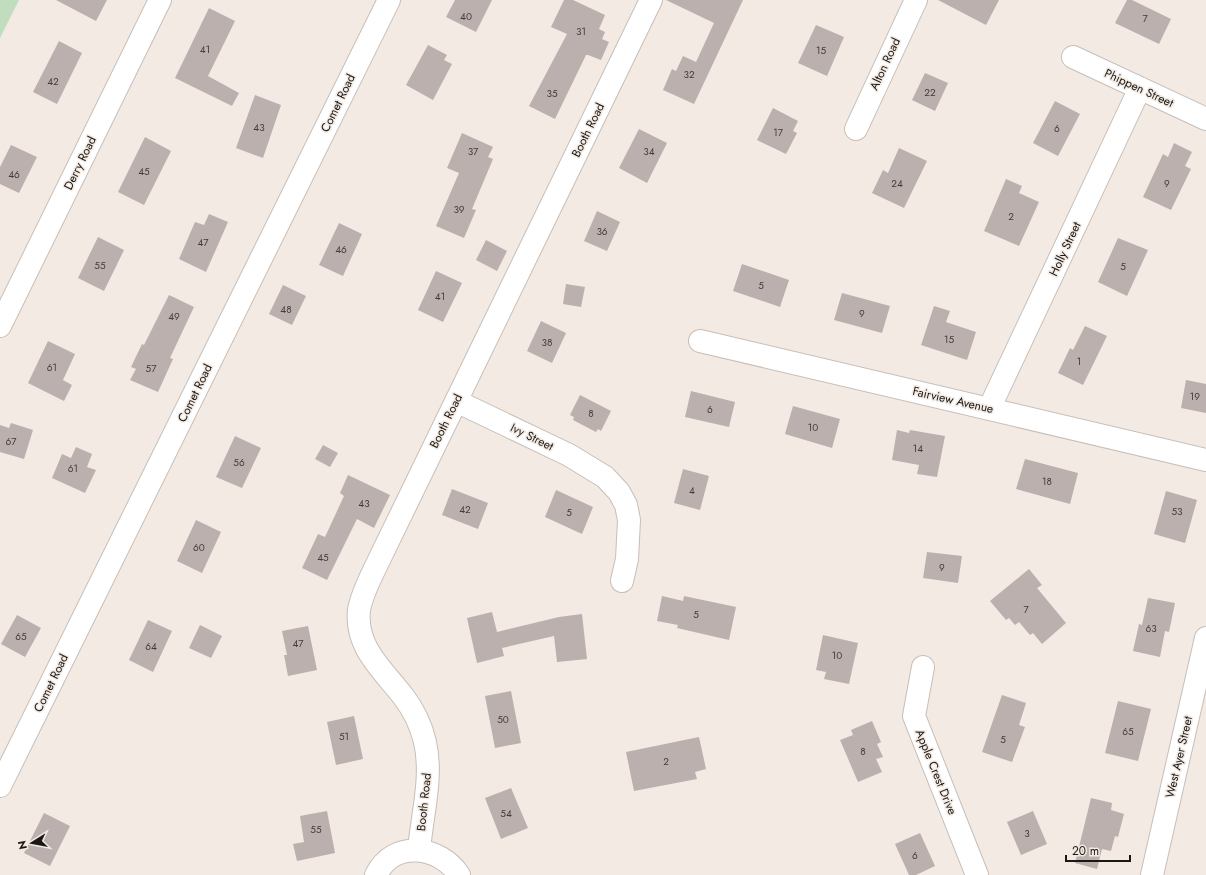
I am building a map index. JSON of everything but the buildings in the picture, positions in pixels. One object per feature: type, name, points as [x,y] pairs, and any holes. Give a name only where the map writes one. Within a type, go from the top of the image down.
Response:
[{"type":"street","name":"Derry Road","points":[[0,326],[160,0]]},
{"type":"street","name":"Comet Road","points":[[0,786],[389,0]]},
{"type":"street","name":"Booth Road","points":[[419,850],[428,776],[425,742],[420,725],[404,696],[379,668],[363,643],[359,627],[360,608],[367,586],[378,562],[651,0]]},
{"type":"street","name":"Alton Road","points":[[856,129],[916,0]]},
{"type":"street","name":"Phippen Street","points":[[1073,57],[1206,119]]},
{"type":"street","name":"Holly Street","points":[[989,409],[1140,88]]},
{"type":"street","name":"Fairview Avenue","points":[[700,342],[1206,460]]},
{"type":"street","name":"Ivy Street","points":[[456,401],[569,455],[605,477],[619,492],[626,505],[629,520],[627,559],[622,581]]},
{"type":"street","name":"West Ayer Street","points":[[1152,875],[1206,638]]},
{"type":"street","name":"Apple Crest Drive","points":[[923,667],[914,716],[976,875]]},
{"type":"street","points":[[376,875],[386,862],[396,855],[407,851],[419,850],[432,852],[444,858],[453,866],[459,875]]},
{"type":"green space","points":[[0,0],[19,0],[0,38]]}]
